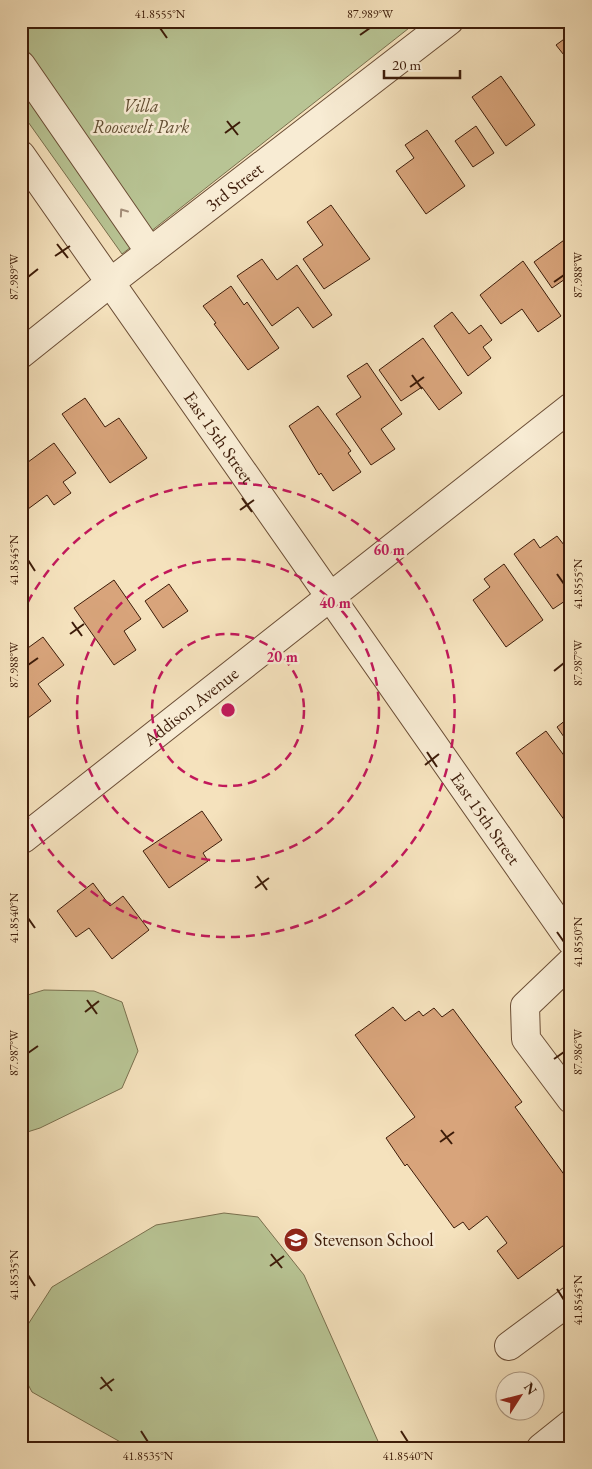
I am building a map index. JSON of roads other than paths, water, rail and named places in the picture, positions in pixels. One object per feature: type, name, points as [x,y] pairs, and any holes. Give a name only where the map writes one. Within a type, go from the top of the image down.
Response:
[{"type":"street","name":"3rd Street","points":[[21,354],[448,21]]},
{"type":"street","points":[[21,65],[150,252]]},
{"type":"street","name":"East 15th Street","points":[[21,155],[330,596],[566,925]]},
{"type":"street","name":"Addison Avenue","points":[[23,838],[571,407]]},
{"type":"street","points":[[571,962],[525,1006],[526,1039],[571,1099]]},
{"type":"street","points":[[509,1346],[571,1300]]},
{"type":"street","points":[[541,1448],[571,1424]]},
{"type":"place","name":"Stevenson School","points":[[296,1240]]},
{"type":"park label","name":"Villa Roosevelt Park","points":[[141,116]]}]
